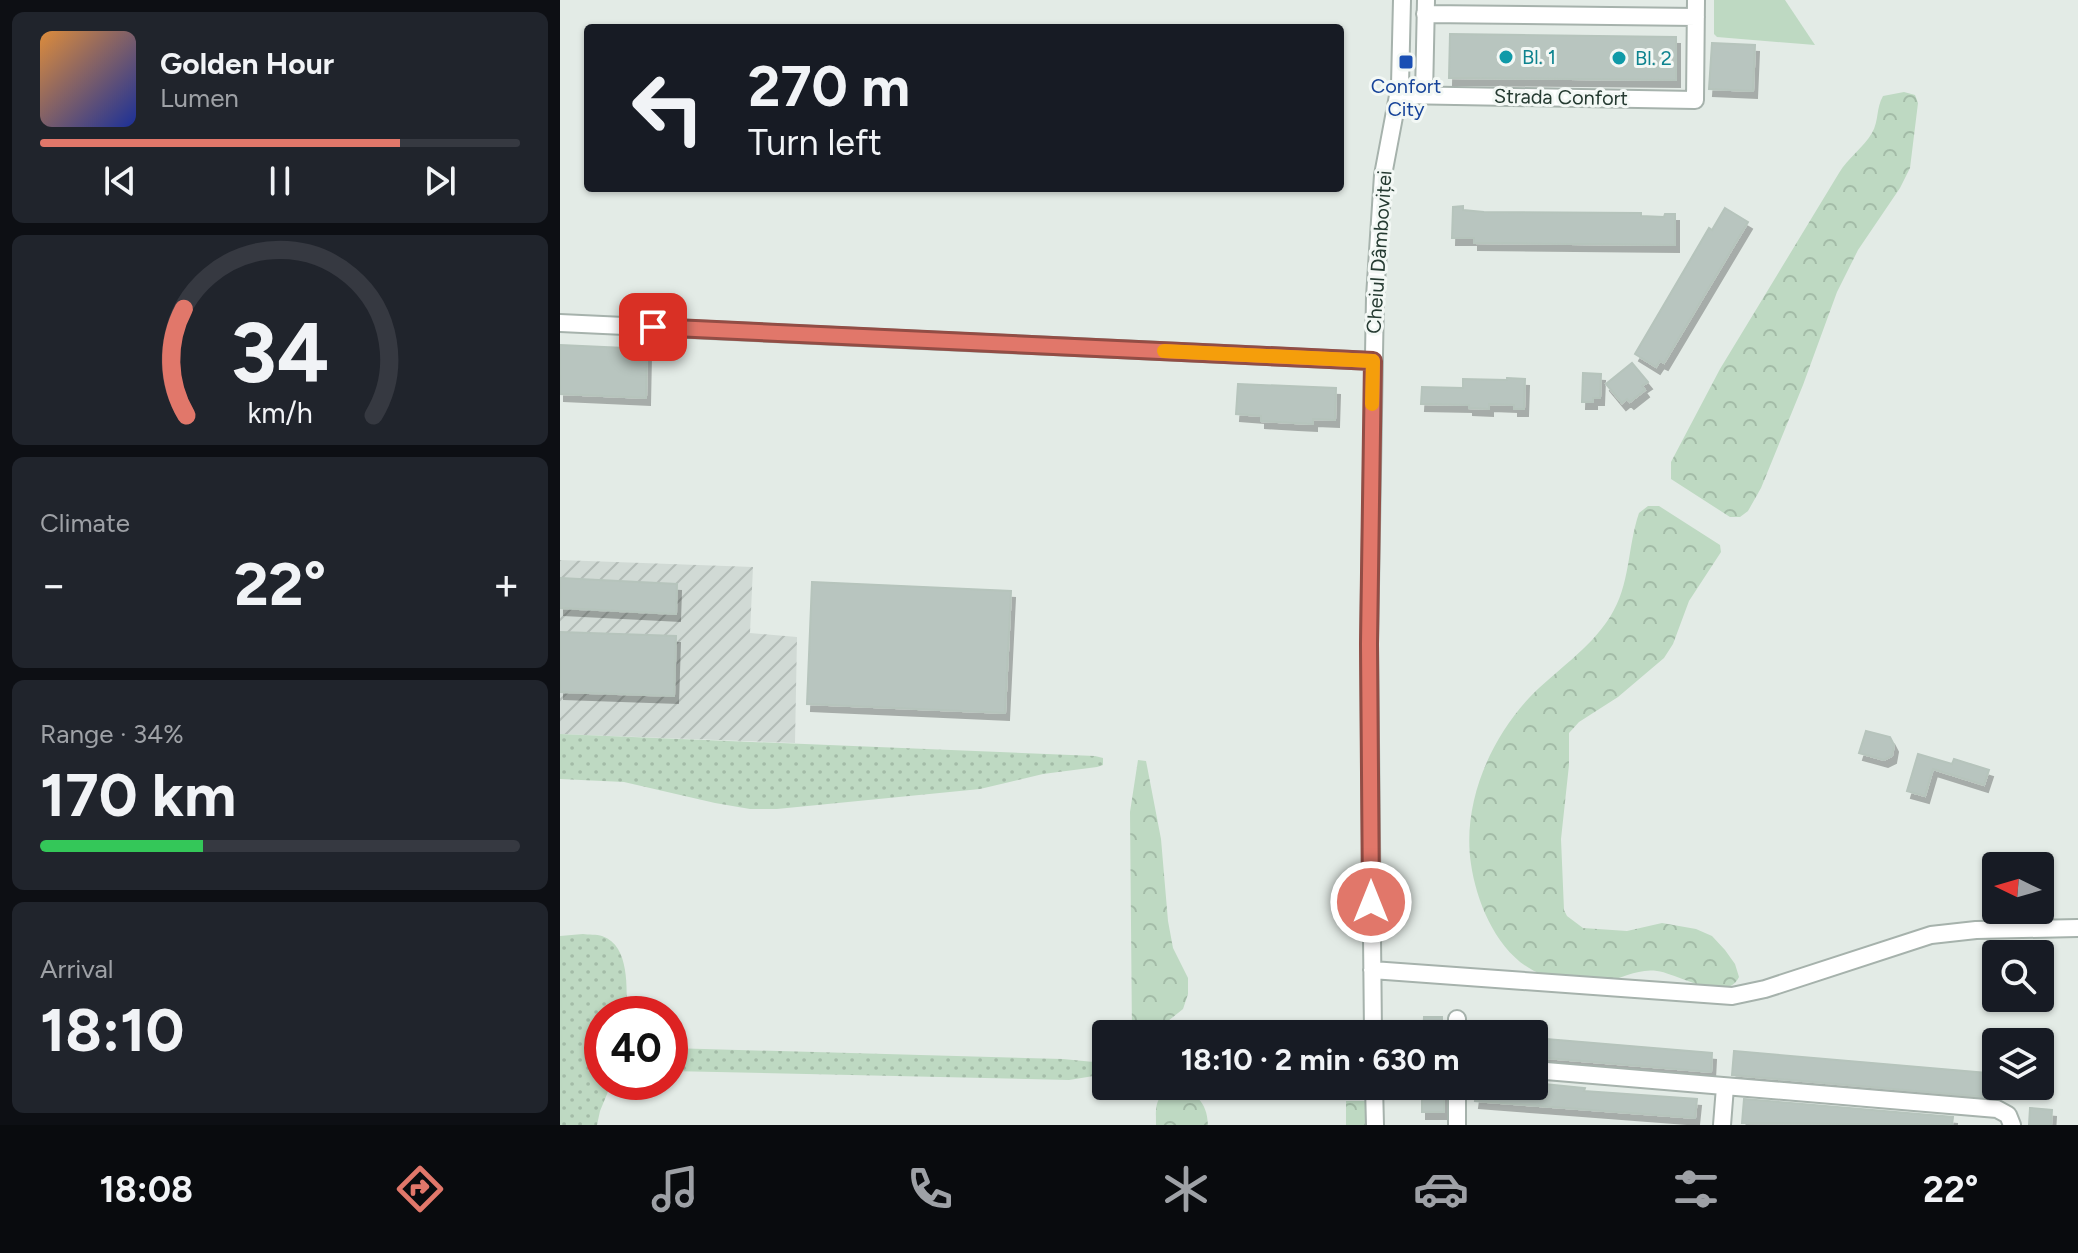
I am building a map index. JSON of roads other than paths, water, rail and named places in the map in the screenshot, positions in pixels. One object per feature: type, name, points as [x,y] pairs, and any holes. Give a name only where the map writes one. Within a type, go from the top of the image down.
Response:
[{"type":"street","name":"Cheiul Dâmboviței","points":[[1373,1020],[1369,644],[1373,361],[1381,197],[1399,95],[1402,0]]},
{"type":"street","name":"Strada Confort","points":[[1426,7],[1696,8],[1695,100],[1424,95],[1426,7]]},
{"type":"street","points":[[1399,95],[1424,95]]},
{"type":"street","points":[[560,323],[1373,361]]},
{"type":"street","points":[[1372,970],[1732,996],[1765,989],[1931,935],[1976,930],[2078,928]]},
{"type":"street","points":[[1548,1071],[1997,1109],[2008,1115],[2012,1125]]},
{"type":"street","points":[[1722,1125],[1725,1087]]},
{"type":"street","points":[[1374,1100],[1375,1125]]},
{"type":"street","points":[[1457,1100],[1457,1125]]},
{"type":"place","name":"Bl. 1","points":[[1506,57]]},
{"type":"place","name":"Bl. 2","points":[[1619,58]]},
{"type":"place","name":"Confort City","points":[[1406,62]]}]
